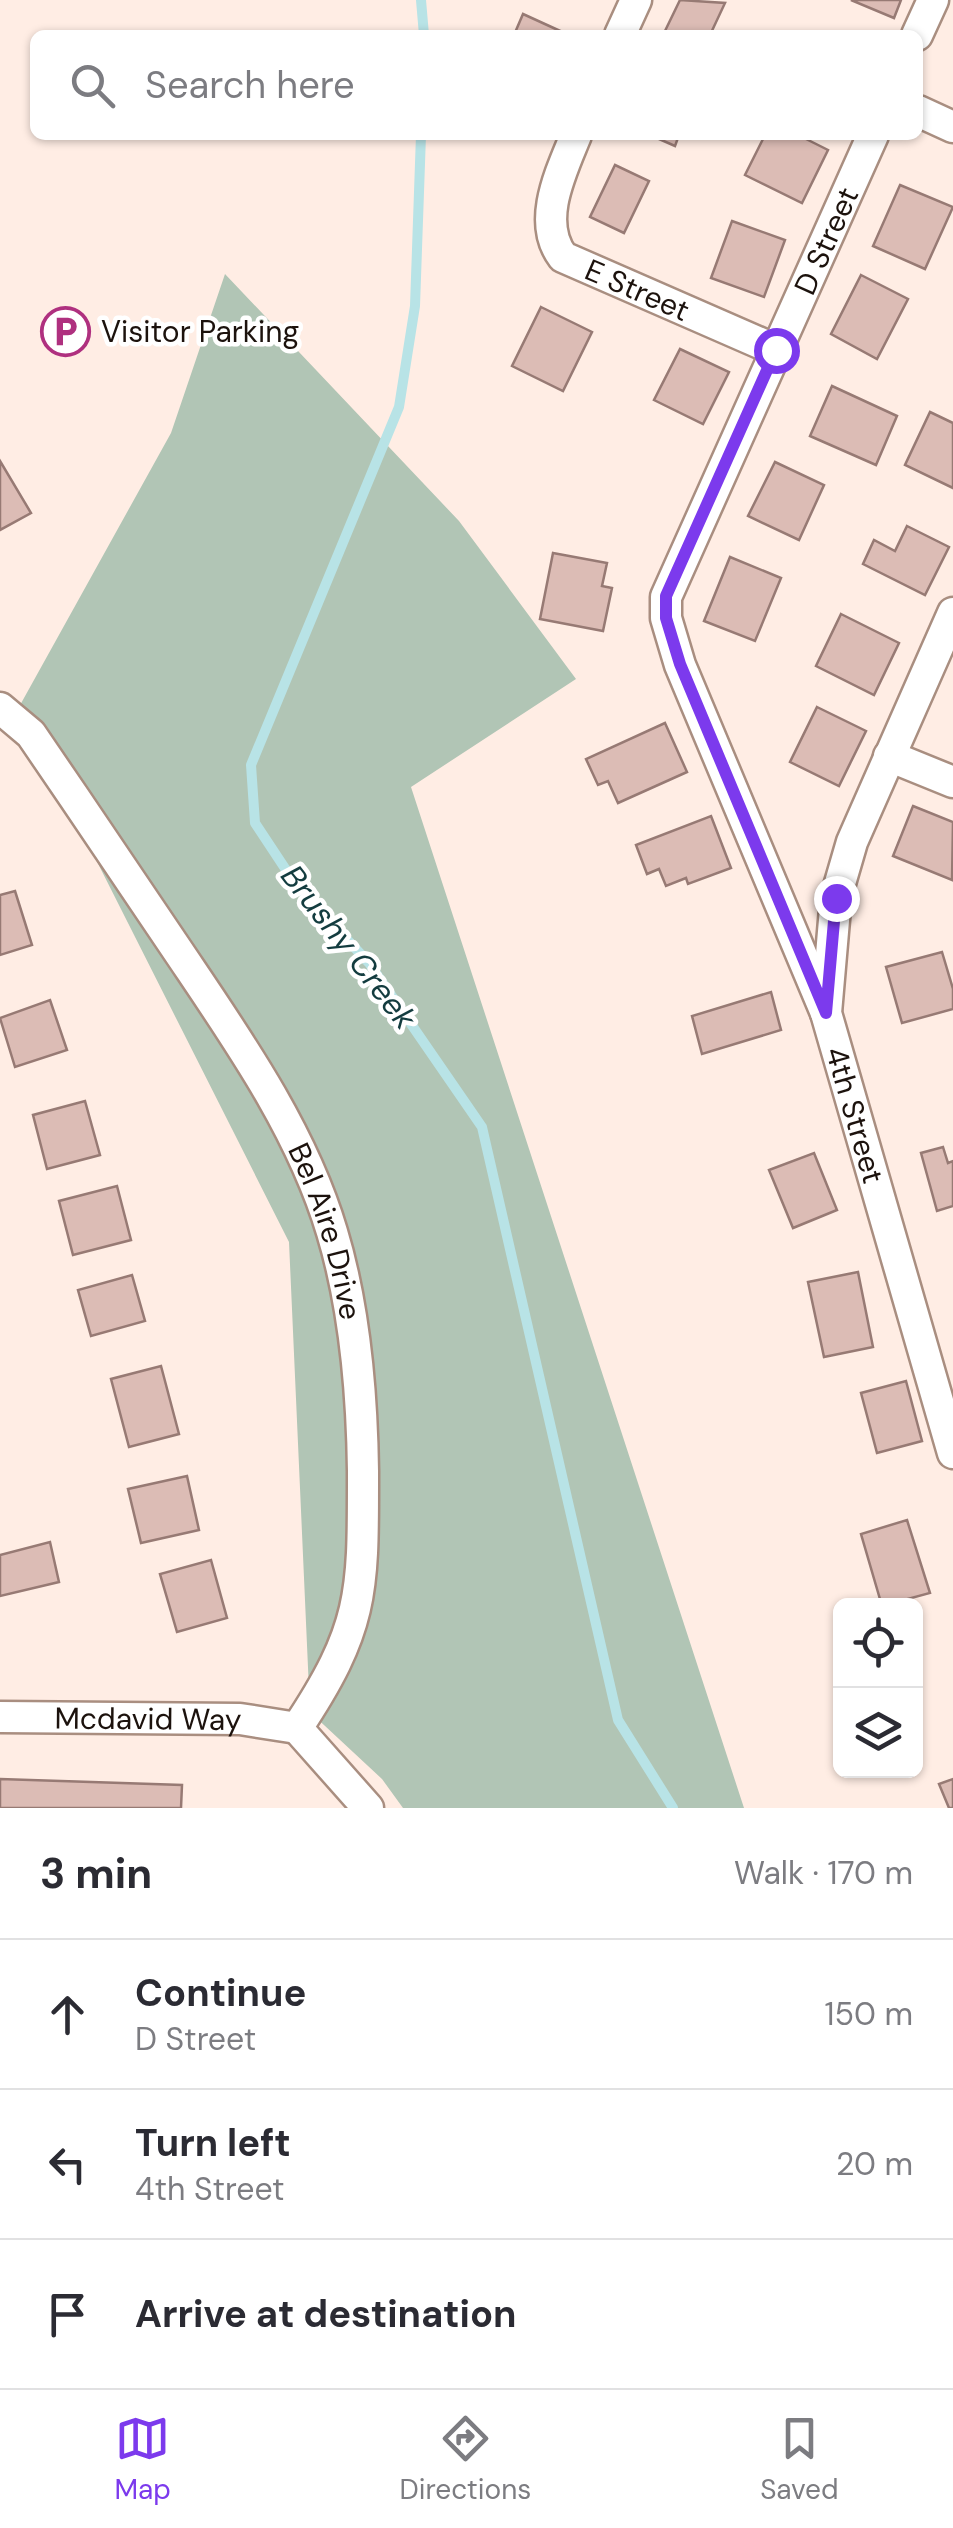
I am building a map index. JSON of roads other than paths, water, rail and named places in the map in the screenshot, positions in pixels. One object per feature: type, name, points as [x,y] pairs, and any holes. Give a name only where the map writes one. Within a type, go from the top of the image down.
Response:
[{"type":"street","points":[[622,30],[636,0]]},
{"type":"street","points":[[919,30],[933,0]]},
{"type":"street","points":[[923,113],[953,127]]},
{"type":"street","name":"E Street","points":[[574,140],[554,197],[550,230],[553,244],[563,257],[776,350]]},
{"type":"street","name":"D Street","points":[[826,1013],[680,664],[666,618],[666,596],[870,140]]},
{"type":"street","name":"4th Street","points":[[953,613],[852,842],[836,898],[826,1013],[953,1453]]},
{"type":"street","name":"Bel Aire Drive","points":[[0,708],[31,734],[260,1075],[332,1232],[350,1309],[362,1420],[363,1557],[360,1598],[348,1642],[296,1728]]},
{"type":"street","points":[[889,756],[953,782]]},
{"type":"street","name":"Mcdavid Way","points":[[0,1718],[240,1718],[296,1728]]},
{"type":"street","points":[[296,1728],[368,1808]]},
{"type":"waterway","name":"Brushy Creek","points":[[421,0],[424,30]]},
{"type":"waterway","name":"Brushy Creek","points":[[421,140],[415,306],[399,407],[251,765],[255,823],[296,885],[369,963],[482,1127],[618,1720],[673,1808]]},
{"type":"place","name":"Visitor Parking","points":[[66,331]]}]
